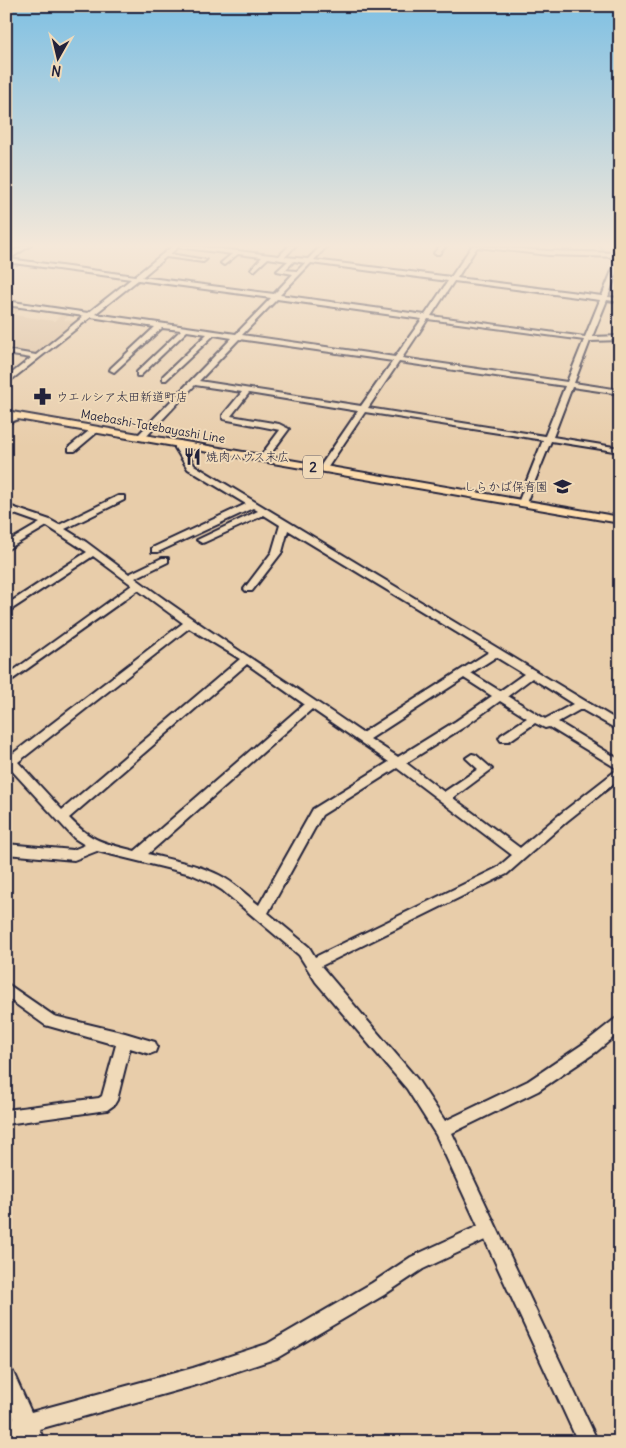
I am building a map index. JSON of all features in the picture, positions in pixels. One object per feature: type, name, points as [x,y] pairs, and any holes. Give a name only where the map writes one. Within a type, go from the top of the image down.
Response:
[{"type":"main road","name":"Maebashi-Tatebayashi Line","points":[[6,414],[620,520]]},
{"type":"street","points":[[73,313],[620,392]]},
{"type":"street","points":[[6,382],[93,313]]},
{"type":"street","points":[[141,437],[261,313]]},
{"type":"street","points":[[395,313],[588,339],[620,338]]},
{"type":"street","points":[[323,468],[430,313]]},
{"type":"street","points":[[522,503],[598,313]]},
{"type":"street","points":[[114,370],[161,325]]},
{"type":"street","points":[[140,374],[186,329]]},
{"type":"street","points":[[166,378],[212,333]]},
{"type":"street","points":[[6,352],[37,357]]},
{"type":"street","points":[[193,382],[620,450]]},
{"type":"street","points":[[247,391],[226,417],[279,426],[285,429],[264,458]]},
{"type":"street","points":[[6,422],[22,416]]},
{"type":"street","points":[[72,448],[97,429]]},
{"type":"street","points":[[178,443],[190,467],[620,727]]},
{"type":"street","points":[[58,528],[121,498]]},
{"type":"street","points":[[155,550],[252,505]]},
{"type":"street","points":[[6,508],[47,522],[58,528],[189,623],[247,659],[363,738],[520,855]]},
{"type":"street","points":[[202,540],[263,512]]},
{"type":"street","points":[[6,547],[47,522]]},
{"type":"street","points":[[249,589],[277,552],[285,525]]},
{"type":"street","points":[[6,610],[93,552]]},
{"type":"street","points":[[127,578],[165,560]]},
{"type":"street","points":[[6,681],[137,586]]},
{"type":"street","points":[[189,623],[8,759],[78,835],[96,846],[214,878],[260,913],[304,951],[321,978],[412,1084],[442,1130],[588,1442]]},
{"type":"street","points":[[363,738],[495,653]]},
{"type":"street","points":[[62,817],[247,659]]},
{"type":"street","points":[[463,673],[545,724],[581,704]]},
{"type":"street","points":[[260,913],[267,905],[317,812],[398,763],[500,697],[531,674]]},
{"type":"street","points":[[137,856],[312,704]]},
{"type":"street","points":[[504,738],[535,718]]},
{"type":"street","points":[[550,722],[620,766]]},
{"type":"street","points":[[444,798],[486,769],[472,758]]},
{"type":"street","points":[[313,964],[502,871],[620,773]]},
{"type":"street","points":[[6,849],[74,855],[96,846]]},
{"type":"street","points":[[6,989],[50,1022],[150,1047]]},
{"type":"street","points":[[442,1130],[533,1086],[591,1047],[620,1023]]},
{"type":"street","points":[[6,1117],[102,1105],[109,1100],[125,1040]]},
{"type":"street","points":[[6,1431],[26,1423],[193,1377],[271,1352],[378,1289],[417,1263],[488,1230]]},
{"type":"street","points":[[6,1379],[35,1442]]},
{"type":"shaded area","points":[[6,313],[17,313],[14,315],[54,321],[64,313],[69,313],[72,313],[64,320],[78,322],[37,355],[6,351]]},
{"type":"place","name":"ウエルシア太田新道町店","points":[[42,396]]},
{"type":"place","name":"焼肉ハウス末広","points":[[192,456]]},
{"type":"place","name":"しらかば保育園","points":[[562,486]]}]
